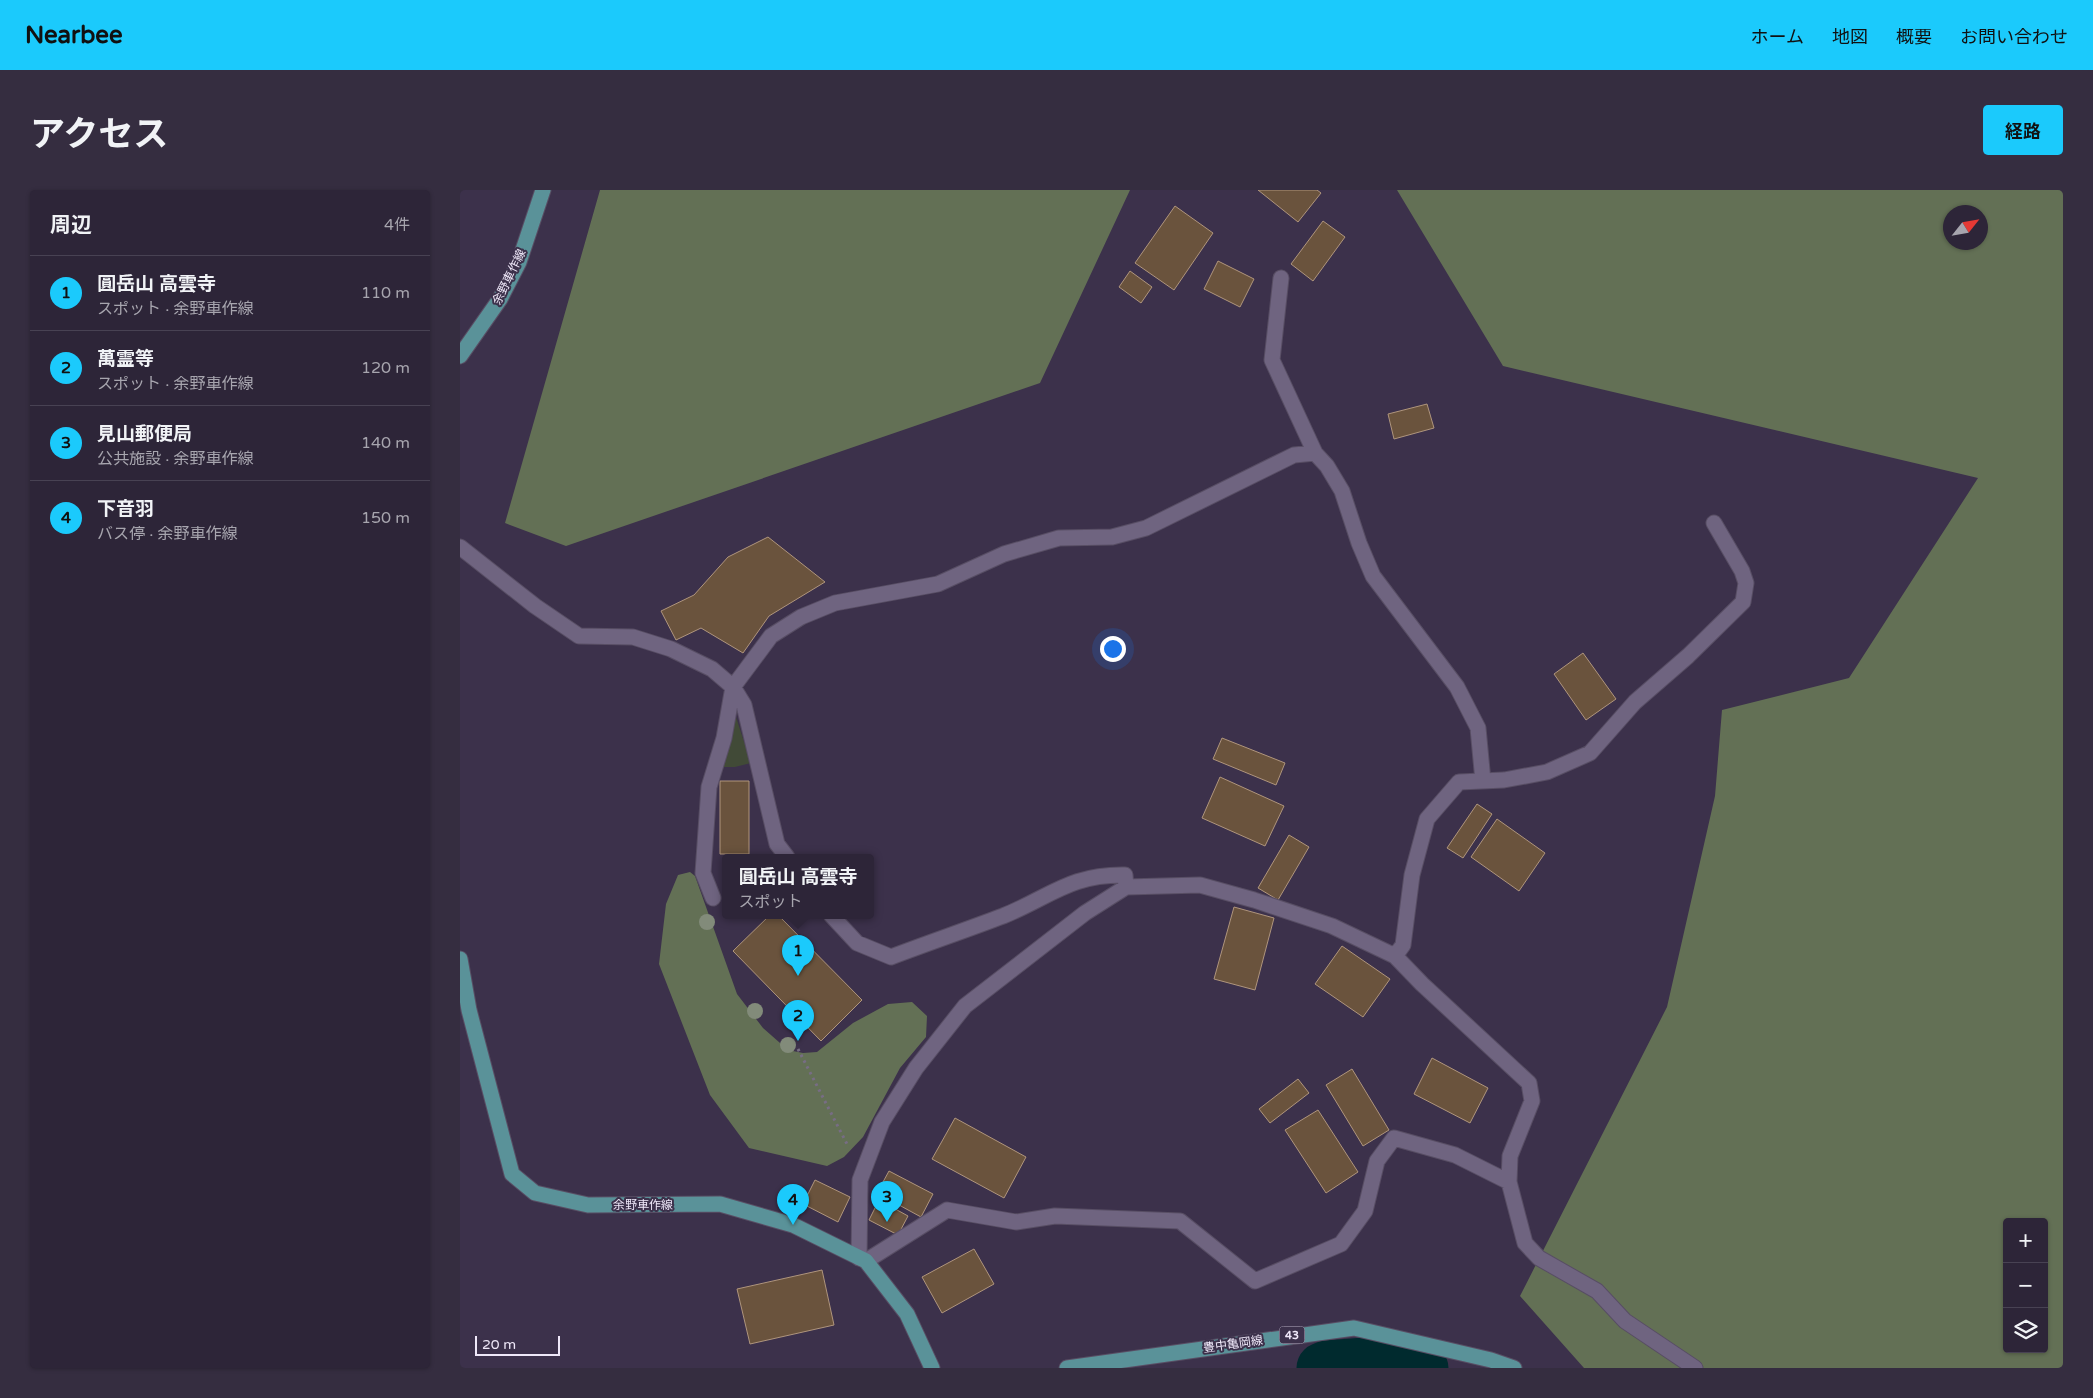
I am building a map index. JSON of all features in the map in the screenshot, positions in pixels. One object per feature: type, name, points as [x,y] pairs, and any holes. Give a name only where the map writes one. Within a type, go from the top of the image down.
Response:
[{"type":"main road","name":"余野車作線","points":[[460,356],[500,299],[519,262],[543,190]]},
{"type":"main road","name":"余野車作線","points":[[460,959],[469,1010],[512,1174],[535,1194],[588,1205],[720,1204],[793,1225],[863,1260],[907,1314],[932,1368]]},
{"type":"main road","name":"豊中亀岡線","points":[[1067,1368],[1354,1328],[1491,1360],[1514,1368]]},
{"type":"street","points":[[1281,278],[1272,360],[1315,453],[1327,466],[1342,491],[1359,543],[1373,576],[1457,687],[1478,728],[1483,781]]},
{"type":"street","points":[[712,898],[703,873],[709,788],[724,738],[733,687],[771,636],[801,617],[835,603],[938,584],[1004,554],[1058,538],[1112,538],[1146,528],[1294,455],[1315,453]]},
{"type":"street","points":[[1395,956],[1403,945],[1412,875],[1427,819],[1459,782],[1504,780],[1547,772],[1590,753],[1635,702],[1688,656],[1743,602],[1746,583],[1742,571],[1714,523]]},
{"type":"street","points":[[460,547],[535,606],[579,636],[633,637],[671,649],[712,669],[733,687],[744,705],[777,844],[785,854]]},
{"type":"street","points":[[835,919],[857,943],[891,957],[1005,915],[1064,885],[1102,875],[1125,875],[1126,887]]},
{"type":"street","points":[[1509,1182],[1455,1155],[1394,1138],[1377,1161],[1365,1211],[1341,1244],[1255,1281],[1180,1221],[1056,1216],[1016,1222],[947,1210],[863,1260],[860,1180],[862,1174],[887,1114],[916,1068],[965,1006],[1085,913],[1126,887],[1200,885],[1254,900],[1332,926],[1395,956],[1422,984],[1529,1083],[1532,1101],[1510,1156],[1509,1182],[1525,1243],[1539,1258],[1597,1291],[1625,1321],[1695,1368]]},
{"type":"path","points":[[798,1049],[862,1174]]},
{"type":"green space","points":[[600,190],[1130,190],[1040,383],[566,546],[505,523]]},
{"type":"green space","points":[[1397,190],[2063,190],[2063,1368],[1584,1368],[1520,1296],[1667,1007],[1715,796],[1722,710],[1849,678],[1978,478],[1503,366]]},
{"type":"green space","points":[[735,714],[751,763],[735,767],[720,767]]},
{"type":"green space","points":[[690,872],[695,876],[737,994],[763,1028],[788,1050],[803,1053],[817,1052],[853,1023],[888,1004],[912,1002],[927,1016],[926,1037],[900,1068],[863,1137],[844,1157],[827,1166],[749,1148],[710,1095],[659,964],[666,904],[678,875]]},
{"type":"building","points":[[1258,190],[1317,190],[1321,193],[1298,222]]},
{"type":"building","points":[[1175,206],[1213,233],[1174,290],[1135,263]]},
{"type":"building","points":[[1323,221],[1345,237],[1313,281],[1291,264]]},
{"type":"building","points":[[1218,261],[1254,279],[1240,307],[1204,289]]},
{"type":"building","points":[[1130,271],[1152,287],[1141,303],[1119,287]]},
{"type":"building","points":[[1427,404],[1434,428],[1394,439],[1388,414]]},
{"type":"building","points":[[768,537],[825,582],[769,616],[743,653],[701,628],[676,640],[661,611],[694,595],[728,557]]},
{"type":"building","points":[[1583,653],[1616,699],[1586,720],[1554,674]]},
{"type":"building","points":[[1222,738],[1285,763],[1276,785],[1213,759]]},
{"type":"building","points":[[1220,777],[1284,806],[1265,846],[1202,818]]},
{"type":"building","points":[[720,781],[749,781],[749,854],[720,854]]},
{"type":"building","points":[[1477,804],[1492,814],[1463,858],[1447,848]]},
{"type":"building","points":[[1497,819],[1545,853],[1519,891],[1471,857]]},
{"type":"building","points":[[1289,835],[1309,847],[1278,900],[1258,888]]},
{"type":"building","points":[[1234,907],[1274,918],[1255,990],[1214,979]]},
{"type":"building","points":[[766,919],[782,919],[862,1000],[821,1041],[733,951]]},
{"type":"building","points":[[1342,946],[1390,979],[1363,1017],[1315,984]]},
{"type":"building","points":[[1432,1058],[1488,1088],[1470,1123],[1414,1094]]},
{"type":"building","points":[[1352,1069],[1389,1130],[1363,1146],[1326,1085]]},
{"type":"building","points":[[1298,1079],[1309,1093],[1270,1123],[1259,1109]]},
{"type":"building","points":[[1318,1110],[1358,1172],[1326,1193],[1285,1130]]},
{"type":"building","points":[[955,1118],[1026,1157],[1004,1198],[932,1159]]},
{"type":"building","points":[[889,1171],[933,1194],[921,1217],[877,1193]]},
{"type":"building","points":[[815,1180],[850,1197],[838,1222],[803,1204]]},
{"type":"building","points":[[879,1200],[908,1216],[898,1235],[869,1220]]},
{"type":"building","points":[[974,1249],[994,1284],[942,1313],[922,1277]]},
{"type":"building","points":[[822,1270],[834,1325],[750,1344],[737,1289]]},
{"type":"waterway","points":[[1322,1368],[1327,1366],[1404,1360],[1423,1368]]},
{"type":"place","name":"圓岳山 高雲寺","points":[[798,976]]},
{"type":"place","name":"萬霊等","points":[[798,1041]]},
{"type":"place","name":"見山郵便局","points":[[887,1222]]},
{"type":"place","name":"下音羽","points":[[793,1225]]}]
